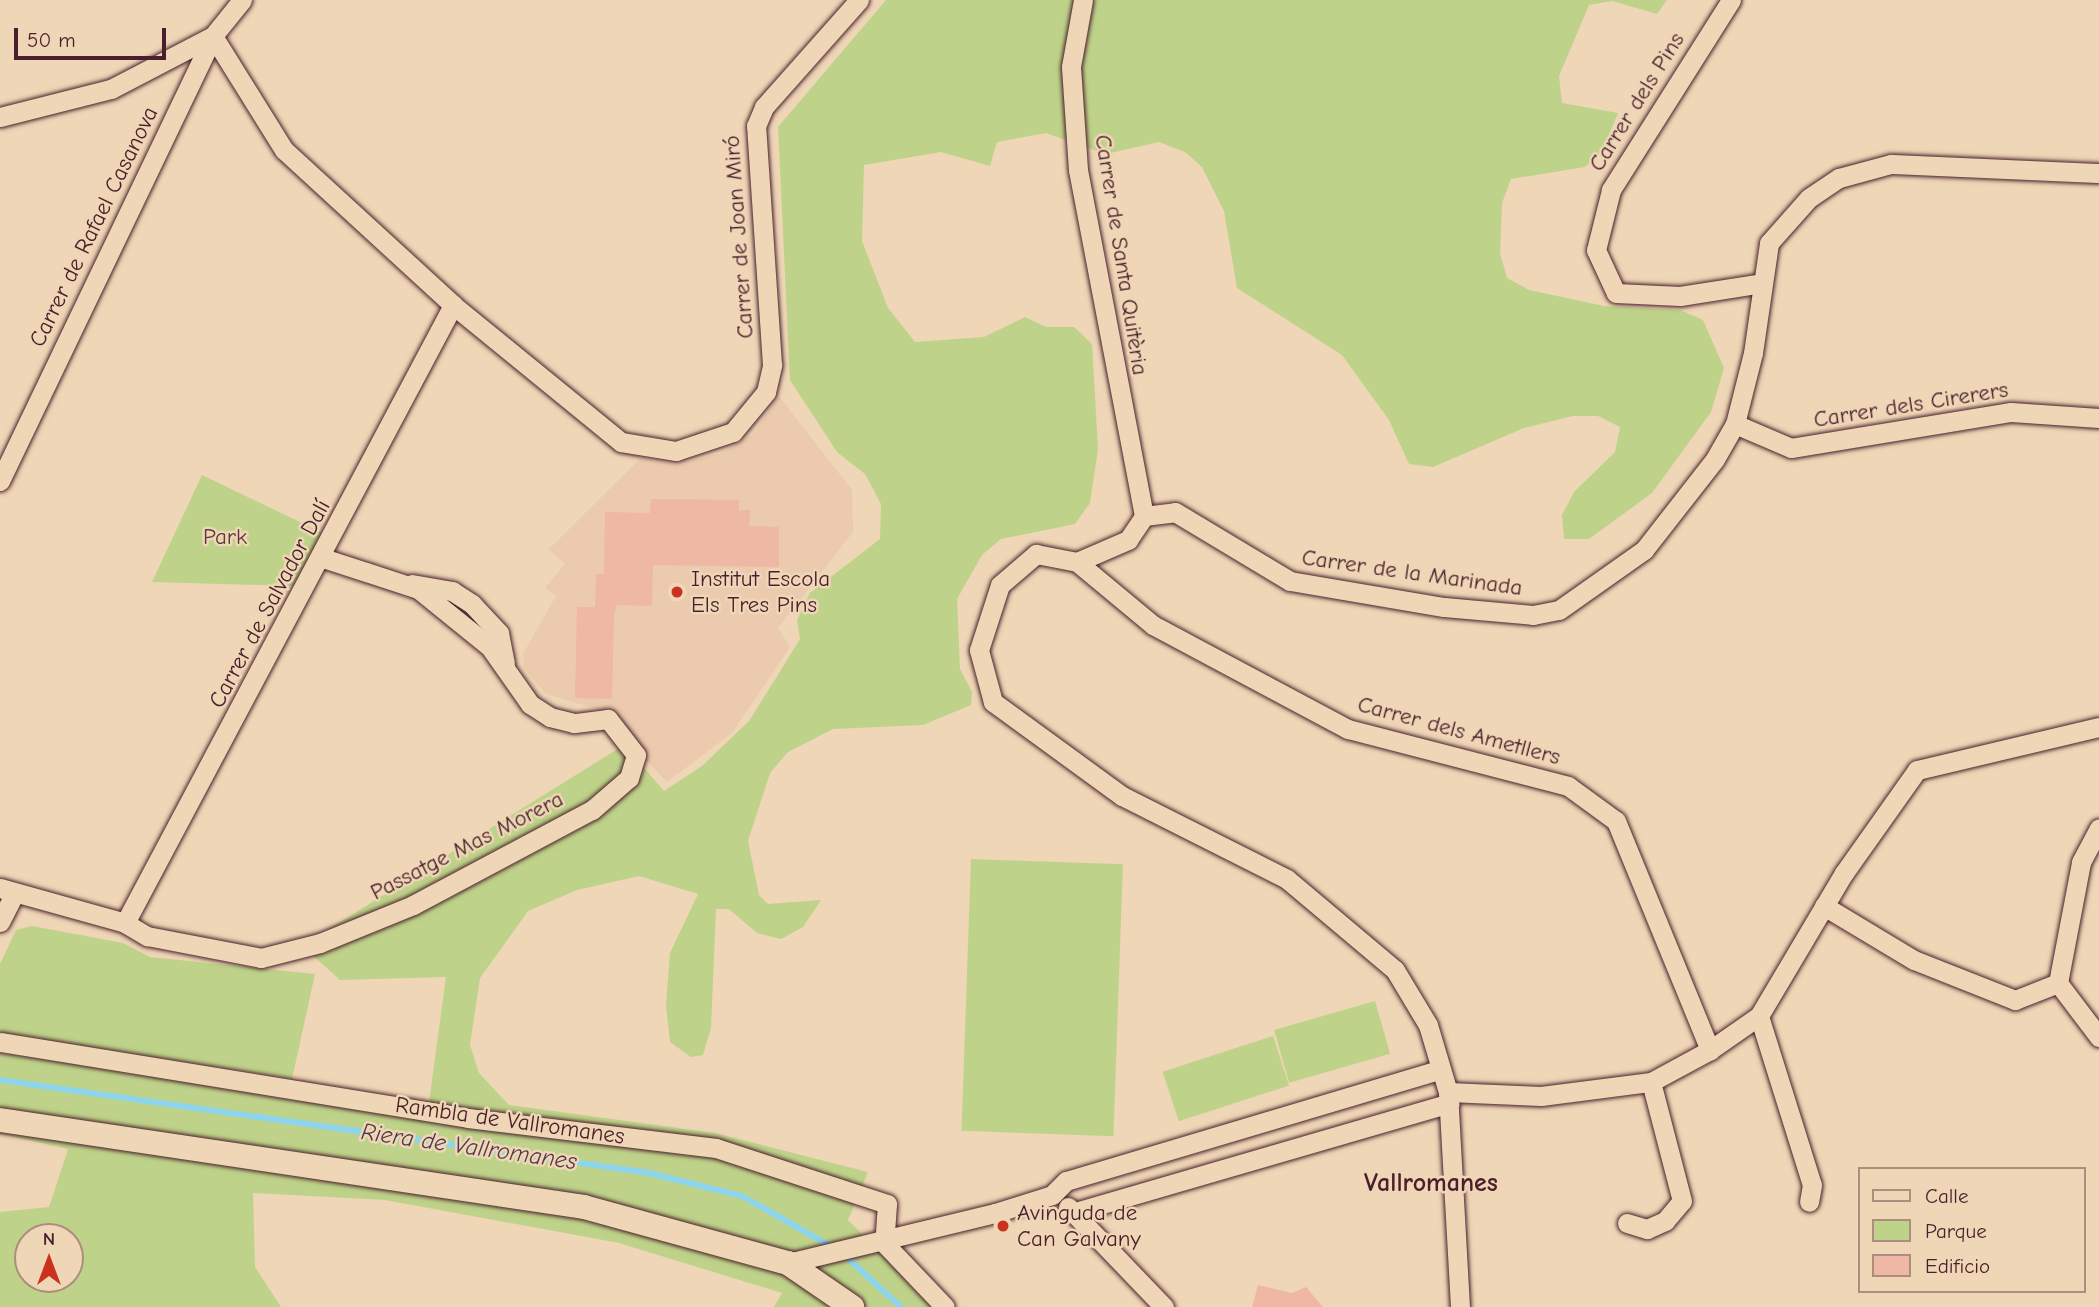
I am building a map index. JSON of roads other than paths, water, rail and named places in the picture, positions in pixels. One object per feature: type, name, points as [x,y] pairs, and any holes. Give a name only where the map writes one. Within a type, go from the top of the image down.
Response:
[{"type":"street","name":"Carrer de Rafael Casanova","points":[[0,481],[213,36],[242,0]]},
{"type":"street","name":"Carrer de Joan Miró","points":[[453,305],[621,442],[676,451],[715,442],[758,408],[772,365],[758,116],[859,0]]},
{"type":"street","name":"Carrer de Santa Quitèria","points":[[1083,0],[1071,67],[1078,170],[1144,516]]},
{"type":"street","name":"Carrer dels Pins","points":[[1731,0],[1611,190],[1596,250],[1616,293],[1680,296],[1762,283]]},
{"type":"street","points":[[0,117],[111,89],[213,36],[284,150],[453,305]]},
{"type":"street","name":"Carrer de la Marinada","points":[[1144,516],[1175,512],[1290,581],[1533,615],[1583,596],[1644,550],[1735,424],[1762,283],[1777,227],[1810,198],[1865,168],[1929,162],[2099,173]]},
{"type":"street","name":"Carrer de Salvador Dalí","points":[[124,923],[323,558],[453,305]]},
{"type":"street","name":"Carrer dels Cirerers","points":[[1735,424],[1791,448],[2011,412],[2099,418]]},
{"type":"street","points":[[1144,516],[1128,540],[1077,562],[1036,554],[1000,585],[979,650],[993,702],[1122,796],[1287,879],[1395,970],[1428,1025],[1449,1098],[1460,1307]]},
{"type":"street","name":"Passatge Mas Morera","points":[[7,891],[124,923],[146,936],[261,958],[320,943],[413,905],[592,810],[629,778],[636,755],[625,733],[608,719],[574,723],[550,717],[530,704],[505,663],[407,583],[323,558]]},
{"type":"street","name":"Carrer dels Ametllers","points":[[1077,562],[1153,625],[1348,729],[1568,786],[1616,821],[1710,1050]]},
{"type":"street","points":[[1075,1212],[1449,1098],[1541,1096],[1651,1082],[1710,1050],[1759,1016],[1824,906],[1917,770],[2099,727]]},
{"type":"street","points":[[2099,828],[2081,862],[2058,984],[2099,1037]]},
{"type":"street","points":[[0,922],[7,891]]},
{"type":"street","points":[[1824,906],[1914,960],[2015,1000],[2058,984]]},
{"type":"street","points":[[1759,1016],[1812,1185],[1809,1202]]},
{"type":"street","name":"Rambla de Vallromanes","points":[[0,1042],[468,1118],[716,1148],[887,1203],[884,1243]]},
{"type":"street","points":[[788,1263],[884,1243],[1052,1195],[1066,1181],[1441,1069]]},
{"type":"street","points":[[1627,1223],[1647,1229],[1665,1221],[1682,1201],[1651,1082]]},
{"type":"street","points":[[0,1120],[584,1207],[788,1263],[852,1307]]},
{"type":"street","points":[[1052,1195],[1075,1212],[1164,1307]]},
{"type":"street","points":[[884,1243],[945,1307]]},
{"type":"waterway","name":"Riera de Vallromanes","points":[[0,1080],[649,1173],[742,1196],[834,1248]]},
{"type":"waterway","name":"Riera de Vallromanes","points":[[843,1254],[901,1307]]},
{"type":"place","name":"Institut Escola Els Tres Pins","points":[[677,592]]},
{"type":"place","name":"Avinguda de Can Galvany","points":[[1003,1226]]},
{"type":"district","name":"Vallromanes","points":[[1431,1184]]},
{"type":"park label","name":"Park","points":[[225,537]]}]
